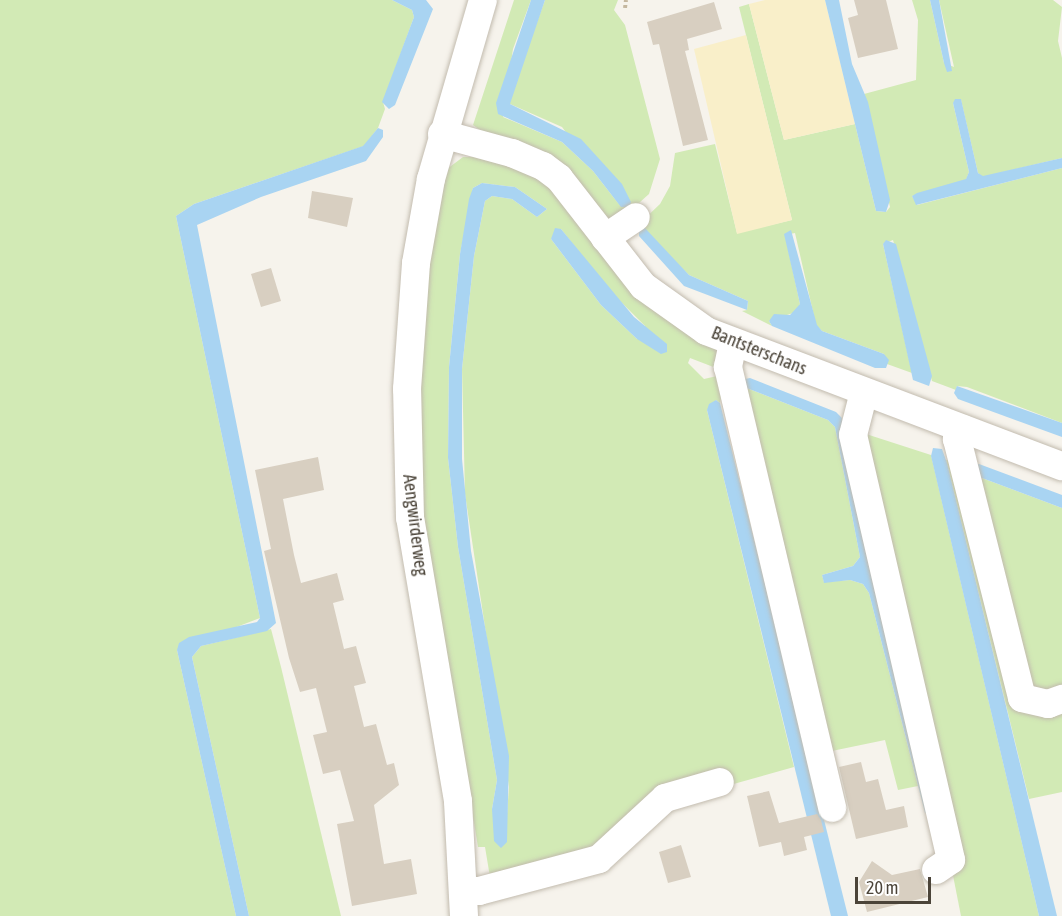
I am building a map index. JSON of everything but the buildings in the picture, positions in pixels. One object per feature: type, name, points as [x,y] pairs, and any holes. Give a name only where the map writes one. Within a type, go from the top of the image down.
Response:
[{"type":"street","name":"Aengwirderweg","points":[[464,903],[458,801],[410,518],[407,372],[416,263],[442,134],[482,0]]},
{"type":"street","name":"Bantsterschans","points":[[442,134],[512,153],[559,178],[643,286],[663,304],[733,343],[1062,466]]},
{"type":"street","points":[[605,238],[636,217]]},
{"type":"street","points":[[733,343],[728,367],[832,808]]},
{"type":"street","points":[[864,392],[853,435],[951,860],[936,870]]},
{"type":"street","points":[[963,429],[957,439],[1022,698],[1048,704],[1062,699]]},
{"type":"street","points":[[464,903],[479,891],[599,859],[665,798],[720,782]]},
{"type":"path","points":[[625,8],[626,0]]},
{"type":"green space","points":[[0,0],[392,0],[412,10],[414,17],[383,102],[385,109],[378,128],[364,146],[194,204],[176,216],[260,618],[177,650],[236,916],[0,916]]},
{"type":"green space","points":[[514,0],[531,0],[513,49],[503,117],[562,142],[593,171],[621,207],[562,127],[510,104],[509,99],[545,0],[618,0],[614,10],[625,25],[660,159],[649,194],[620,220],[606,219],[473,125]]},
{"type":"green space","points":[[912,0],[930,0],[944,63],[954,67],[939,0],[1053,0],[1062,7],[1058,41],[1062,58],[1062,158],[983,177],[978,173],[961,100],[953,103],[969,172],[966,180],[912,196],[917,205],[1062,168],[1062,423],[967,387],[957,386],[956,390],[932,381],[893,240],[883,244],[912,373],[887,364],[884,354],[822,331],[816,325],[795,233],[785,235],[800,304],[796,312],[769,321],[772,326],[742,311],[747,310],[748,301],[689,275],[637,226],[660,204],[670,186],[675,153],[715,144],[737,233],[792,220],[739,7],[749,4],[784,140],[855,124],[876,211],[886,212],[890,207],[864,94],[916,80],[918,20]]},
{"type":"green space","points":[[463,157],[476,157],[540,176],[719,346],[724,374],[720,403],[716,400],[707,410],[794,767],[644,809],[587,853],[490,877],[485,847],[478,847],[421,500],[417,445],[425,281],[447,169]],"holes":[[[482,183],[515,187],[547,209],[537,217],[512,199],[492,196],[485,201],[474,256],[462,369],[465,494],[509,787],[507,814],[492,809],[497,780],[458,547],[448,458],[449,367],[460,254],[473,188]],[[561,229],[610,291],[645,326],[637,339],[601,305],[551,239]],[[690,358],[716,368],[717,376],[704,379],[688,363]]]},
{"type":"green space","points":[[744,387],[828,420],[835,427],[860,557],[853,566],[822,575],[824,582],[850,580],[863,584],[869,593],[918,786],[898,790],[885,740],[827,752]]},
{"type":"green space","points":[[866,434],[931,455],[1039,916],[961,916]]},
{"type":"green space","points":[[946,460],[955,462],[1013,694],[1062,707],[1062,792],[1029,799]]},
{"type":"green space","points":[[974,475],[1062,508],[1062,686],[1033,695]]},
{"type":"green space","points":[[271,629],[341,916],[249,916],[192,657],[201,646]]},
{"type":"sand","points":[[765,0],[825,0],[855,124],[784,140],[749,4]]},
{"type":"sand","points":[[746,35],[792,220],[737,234],[694,49]]},
{"type":"water","points":[[392,0],[426,0],[433,9],[395,105],[389,109],[382,102],[414,17],[412,10]]},
{"type":"water","points":[[531,0],[545,0],[510,104],[581,139],[622,184],[631,202],[630,207],[621,207],[593,171],[562,142],[498,114],[496,103]]},
{"type":"water","points":[[825,0],[839,0],[852,64],[868,102],[890,200],[886,212],[876,211]]},
{"type":"water","points":[[930,0],[939,0],[952,71],[947,72],[944,63]]},
{"type":"water","points":[[955,99],[961,99],[978,173],[983,176],[1062,158],[1062,168],[916,205],[912,196],[966,179],[969,172],[953,103]]},
{"type":"water","points":[[378,128],[383,130],[383,137],[366,161],[261,197],[197,225],[276,623],[267,631],[201,646],[192,657],[249,916],[236,916],[177,650],[179,643],[189,637],[257,622],[260,618],[176,216],[194,204],[363,146]]},
{"type":"water","points":[[482,183],[515,187],[547,209],[537,217],[512,199],[492,196],[485,201],[474,256],[462,369],[462,459],[471,551],[509,756],[507,842],[501,848],[494,841],[492,809],[497,780],[458,547],[448,458],[449,367],[460,254],[469,199],[473,188]]},
{"type":"water","points":[[644,227],[689,275],[748,301],[747,310],[684,286],[639,236],[639,230]]},
{"type":"water","points":[[555,228],[561,229],[634,317],[667,344],[667,352],[661,354],[637,339],[601,305],[551,239]]},
{"type":"water","points":[[791,230],[817,325],[822,331],[884,354],[889,360],[886,368],[875,368],[772,326],[769,321],[774,314],[790,315],[800,304],[784,234]]},
{"type":"water","points":[[886,240],[896,244],[932,376],[929,386],[913,380],[883,244]]},
{"type":"water","points":[[750,378],[836,412],[842,418],[932,815],[925,813],[869,593],[863,584],[850,580],[824,583],[822,575],[853,566],[860,557],[835,427],[828,420],[744,387],[745,379]]},
{"type":"water","points":[[957,386],[1062,423],[1062,437],[958,399],[954,393]]},
{"type":"water","points":[[716,400],[720,403],[848,916],[831,916],[707,410],[709,404]]},
{"type":"water","points":[[933,448],[942,449],[947,463],[1057,916],[1039,916],[931,456]]},
{"type":"water","points":[[979,464],[1062,495],[1062,508],[974,475],[975,465]]}]
